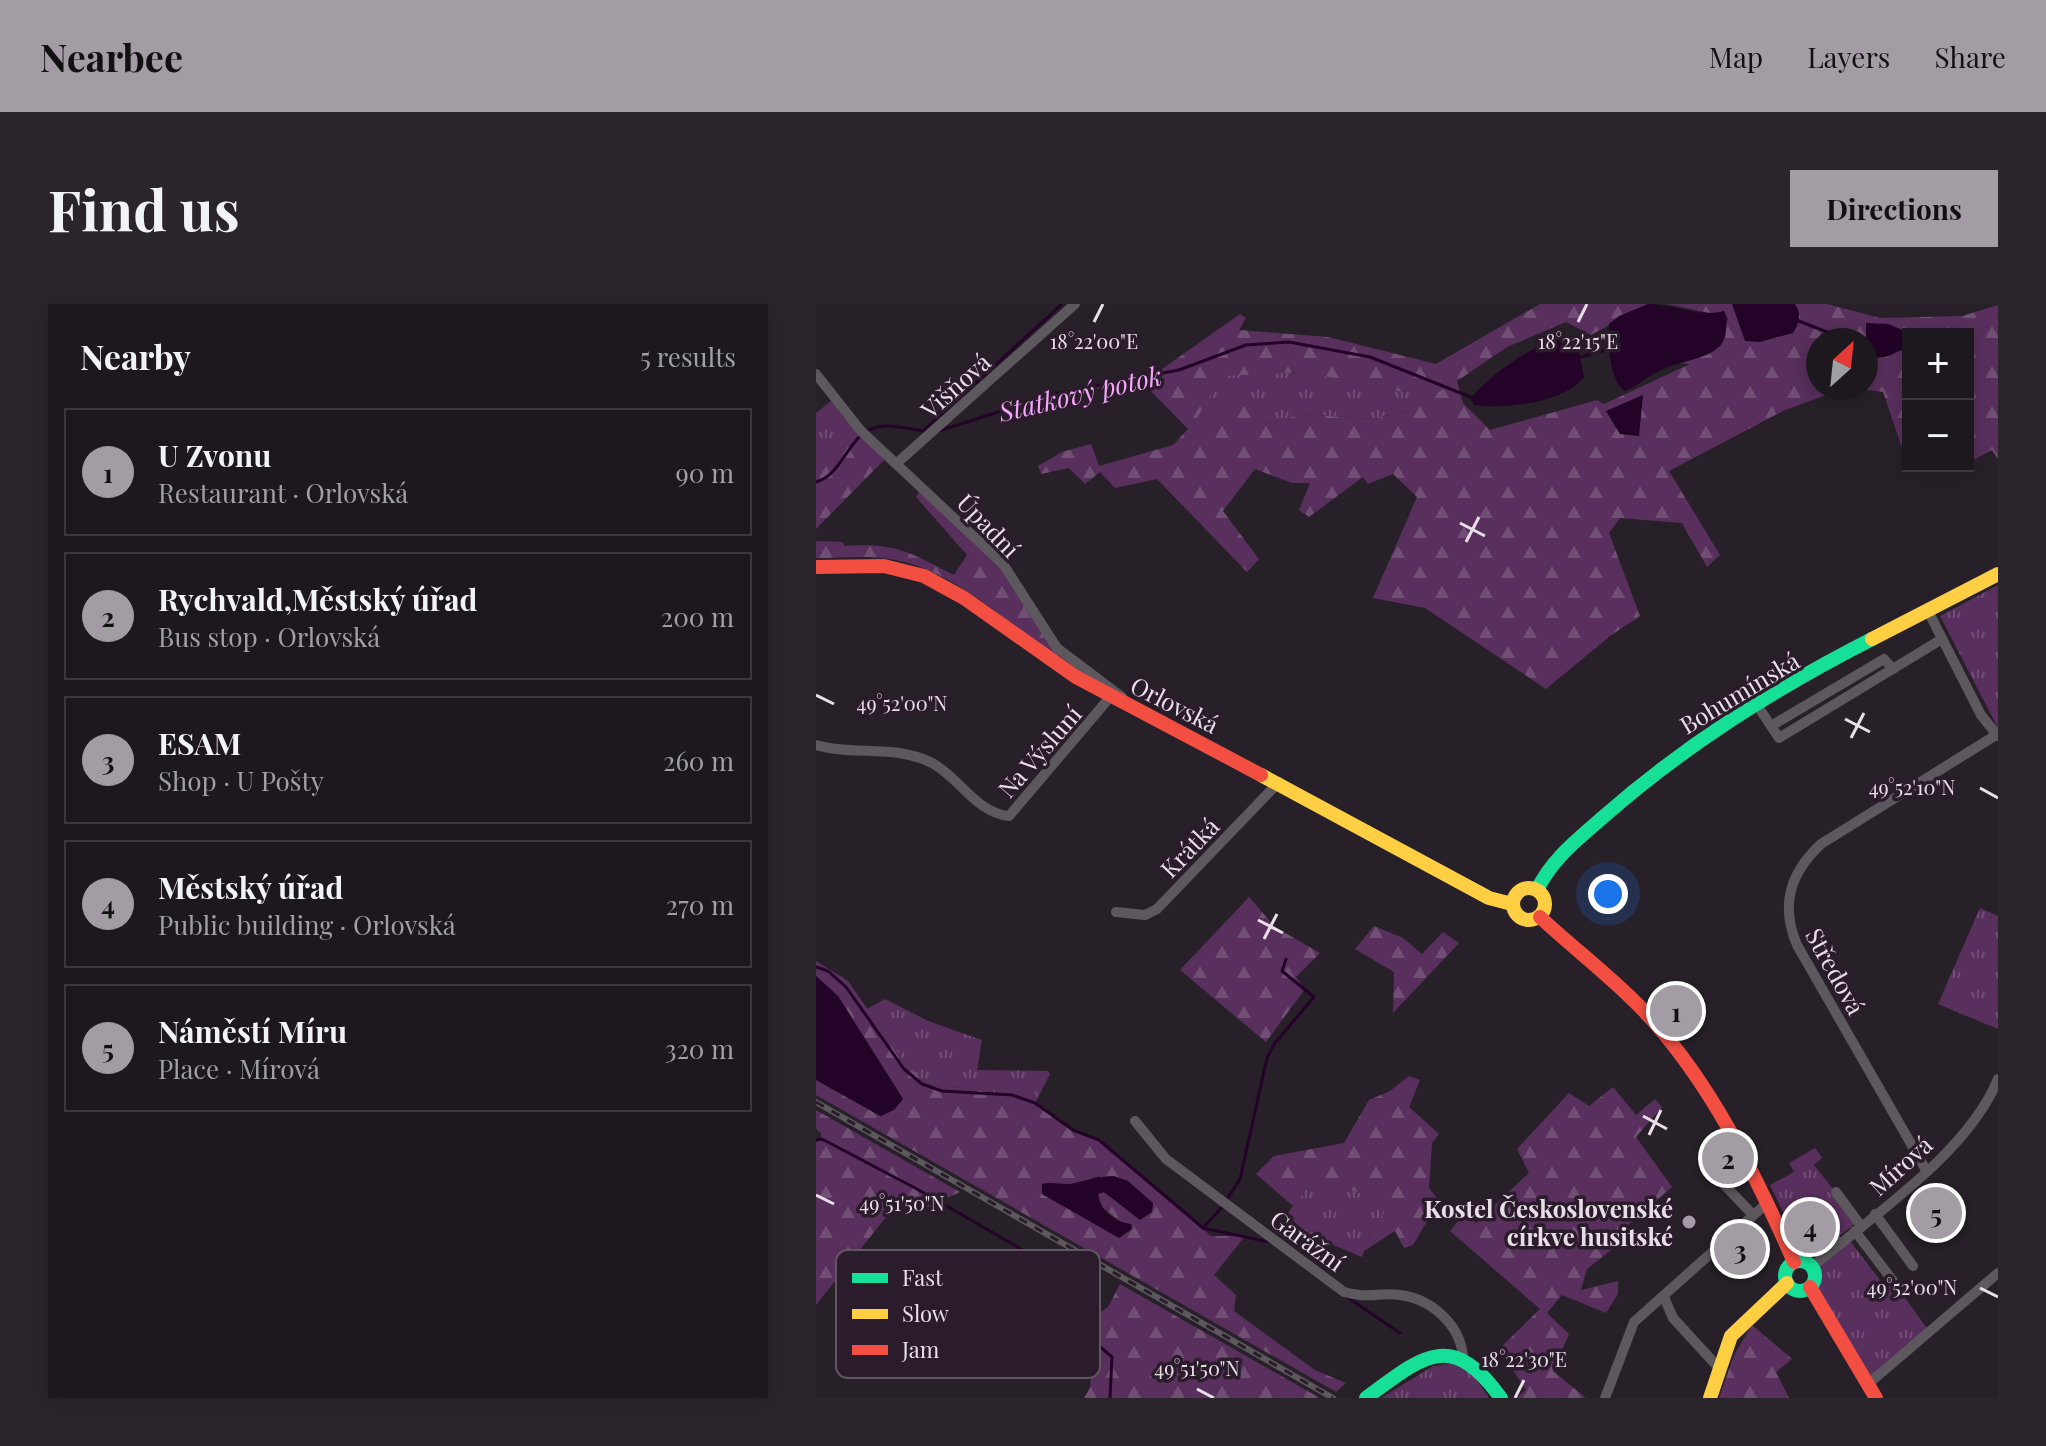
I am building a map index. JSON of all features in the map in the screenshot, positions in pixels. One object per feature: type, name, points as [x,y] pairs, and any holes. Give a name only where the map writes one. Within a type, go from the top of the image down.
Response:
[{"type":"main road","name":"Orlovská","points":[[816,567],[876,564],[924,576],[974,606],[1043,656],[1111,696],[1279,782],[1489,898],[1512,904]]},
{"type":"main road","name":"Bohumínská","points":[[1537,890],[1548,869],[1563,852],[1649,778],[1707,734],[1998,574]]},
{"type":"main road","points":[[1521,890],[1537,890],[1545,903],[1540,917],[1524,920],[1515,914],[1512,904],[1521,890]]},
{"type":"main road","points":[[1540,917],[1645,1012],[1680,1053],[1766,1204],[1794,1262]]},
{"type":"main road","points":[[1794,1262],[1804,1262],[1812,1267],[1815,1276],[1810,1287],[1797,1291],[1787,1283],[1785,1273],[1794,1262]]},
{"type":"main road","points":[[1710,1398],[1731,1336],[1787,1283]]},
{"type":"main road","points":[[1810,1287],[1876,1398]]},
{"type":"main road","points":[[1366,1398],[1433,1357],[1448,1354],[1463,1356],[1478,1366],[1501,1398]]},
{"type":"street","name":"Višňová","points":[[897,463],[1075,304]]},
{"type":"street","name":"Úpadní","points":[[816,374],[864,434],[1003,564],[1057,648],[1119,694],[1128,705]]},
{"type":"street","points":[[1928,611],[1981,715],[1997,736]]},
{"type":"street","points":[[1757,705],[1779,738],[1942,639]]},
{"type":"street","name":"Na Výsluní","points":[[816,745],[833,749],[883,749],[934,764],[986,808],[1009,816],[1111,696]]},
{"type":"street","name":"Středová","points":[[1926,1170],[1797,945],[1790,927],[1788,896],[1803,861],[1821,844],[1997,736]]},
{"type":"street","name":"Krátká","points":[[1116,912],[1145,915],[1157,909],[1279,782]]},
{"type":"street","name":"Mírová","points":[[1812,1267],[1926,1170],[1973,1123],[1991,1097],[1998,1079]]},
{"type":"street","points":[[1991,1097],[1998,1106]]},
{"type":"street","name":"Garážní","points":[[1135,1121],[1166,1159],[1344,1292],[1365,1298],[1398,1294],[1427,1302],[1457,1331],[1463,1356]]},
{"type":"street","points":[[1717,1177],[1753,1215]]},
{"type":"street","points":[[1836,1192],[1893,1281]]},
{"type":"street","points":[[1607,1394],[1634,1322],[1766,1204]]},
{"type":"street","points":[[1820,1213],[1839,1245]]},
{"type":"street","points":[[1875,1214],[1913,1266]]},
{"type":"street","points":[[1867,1385],[1998,1273]]},
{"type":"street","points":[[1664,1297],[1673,1318],[1718,1367]]},
{"type":"green space","points":[[1540,304],[1648,304],[1591,335],[1566,322],[1507,347],[1457,381],[1463,403],[1490,430],[1597,400],[1604,404],[1690,364],[1678,363],[1721,346],[1728,317],[1667,304],[1827,304],[1880,318],[1962,316],[1998,305],[1998,459],[1992,450],[1974,460],[1974,328],[1902,328],[1902,448],[1883,392],[1878,391],[1878,328],[1806,328],[1806,400],[1813,400],[1783,411],[1669,471],[1720,555],[1707,567],[1682,523],[1620,518],[1609,533],[1640,616],[1610,636],[1546,689],[1425,608],[1373,598],[1417,497],[1393,474],[1368,484],[1363,477],[1309,517],[1299,510],[1310,483],[1292,483],[1255,469],[1223,511],[1259,559],[1247,572],[1157,479],[1115,488],[1100,472],[1085,484],[1069,468],[1041,474],[1038,466],[1062,452],[1091,444],[1099,466],[1173,445],[1188,429],[1144,384],[1057,393],[1155,374],[1240,314],[1246,318],[1239,330],[1328,337],[1436,364]],"holes":[[[1305,372],[1402,392],[1454,382],[1409,411],[1371,419],[1301,414],[1268,424],[1241,397],[1210,428],[1194,423],[1222,376]]]},
{"type":"green space","points":[[1305,372],[1402,392],[1457,381],[1409,411],[1371,419],[1301,414],[1268,424],[1241,397],[1210,428],[1194,423],[1222,375]]},
{"type":"green space","points":[[831,401],[852,427],[816,463],[816,413]]},
{"type":"green space","points":[[852,427],[885,459],[816,529],[816,463]]},
{"type":"green space","points":[[920,491],[998,565],[1063,662],[981,601],[937,574],[890,559],[816,558],[816,541],[843,542],[844,546],[889,547],[954,575],[967,555],[916,497]]},
{"type":"green space","points":[[1998,585],[1998,728],[1940,616]]},
{"type":"green space","points":[[1249,897],[1275,927],[1320,953],[1296,977],[1305,989],[1266,1042],[1180,970]]},
{"type":"green space","points":[[1980,908],[1998,916],[1998,1029],[1938,1004]]},
{"type":"green space","points":[[1374,926],[1403,938],[1422,954],[1443,932],[1459,943],[1393,1013],[1394,972],[1355,949]]},
{"type":"green space","points":[[816,961],[848,981],[906,1064],[926,1084],[1011,1094],[1035,1103],[1071,1128],[1098,1141],[1211,1236],[1245,1236],[1214,1275],[1236,1295],[1234,1311],[1315,1370],[1346,1383],[1336,1392],[1100,1257],[1100,1250],[1087,1250],[816,1095],[816,1080],[880,1116],[903,1099],[838,996],[816,976]],"holes":[[[1099,1176],[1115,1200],[1104,1192],[1098,1194],[1102,1207],[1122,1223],[1088,1218],[1042,1194],[1043,1184],[1074,1184]]]},
{"type":"green space","points":[[885,999],[928,1021],[982,1040],[977,1070],[1048,1071],[1050,1074],[1035,1103],[1011,1094],[926,1084],[906,1064],[867,1009]]},
{"type":"green space","points":[[1409,1076],[1420,1080],[1409,1107],[1439,1134],[1432,1143],[1429,1188],[1439,1201],[1413,1245],[1404,1248],[1395,1231],[1364,1251],[1371,1232],[1392,1201],[1313,1181],[1293,1206],[1256,1174],[1274,1156],[1344,1143],[1369,1100],[1390,1091]]},
{"type":"green space","points":[[1613,1087],[1636,1115],[1655,1099],[1662,1107],[1636,1137],[1672,1187],[1619,1233],[1625,1239],[1587,1269],[1581,1290],[1618,1281],[1618,1294],[1606,1313],[1562,1295],[1547,1313],[1569,1334],[1553,1371],[1586,1398],[1516,1398],[1526,1390],[1499,1349],[1540,1309],[1450,1231],[1465,1212],[1476,1223],[1529,1173],[1517,1149],[1569,1093],[1589,1106]]},
{"type":"green space","points":[[816,1110],[960,1192],[919,1211],[898,1202],[860,1250],[836,1250],[836,1280],[816,1305],[816,1142],[821,1140],[821,1133],[816,1129]]},
{"type":"green space","points":[[1815,1148],[1822,1158],[1814,1165],[1858,1221],[1815,1256],[1809,1256],[1798,1248],[1823,1234],[1826,1239],[1837,1231],[1824,1208],[1812,1214],[1804,1202],[1784,1214],[1770,1185],[1794,1172],[1789,1163]]},
{"type":"green space","points":[[1313,1181],[1393,1201],[1371,1232],[1362,1257],[1310,1235],[1286,1215]]},
{"type":"green space","points":[[1850,1241],[1885,1287],[1893,1281],[1928,1330],[1871,1376],[1817,1287],[1818,1268]]},
{"type":"green space","points":[[1120,1284],[1320,1398],[1084,1398],[1091,1378],[1100,1378],[1100,1313],[1108,1307]]},
{"type":"green space","points":[[1752,1325],[1792,1359],[1776,1372],[1789,1398],[1719,1398],[1734,1355]]},
{"type":"green space","points":[[1457,1363],[1475,1377],[1489,1398],[1381,1398],[1433,1366]]},
{"type":"shaded area","points":[[1648,304],[1705,313],[1724,311],[1724,339],[1712,352],[1663,369],[1625,391],[1613,370],[1609,324],[1619,316]]},
{"type":"shaded area","points":[[1732,304],[1795,304],[1798,322],[1793,333],[1760,342],[1745,341]]},
{"type":"shaded area","points":[[1866,323],[1888,324],[1902,330],[1902,350],[1878,358],[1878,328],[1866,328]]},
{"type":"shaded area","points":[[1567,337],[1577,343],[1584,377],[1576,386],[1549,398],[1517,405],[1474,405],[1471,398],[1502,369],[1540,346]]},
{"type":"shaded area","points":[[1643,395],[1639,436],[1620,434],[1606,411]]},
{"type":"shaded area","points":[[816,976],[838,996],[903,1099],[894,1110],[881,1116],[816,1080]]},
{"type":"shaded area","points":[[1114,1176],[1128,1181],[1153,1203],[1152,1212],[1140,1220],[1104,1192],[1098,1194],[1109,1215],[1131,1224],[1132,1229],[1119,1238],[1042,1194],[1042,1184],[1071,1184]]},
{"type":"waterway","points":[[923,431],[1062,304]]},
{"type":"waterway","name":"Statkový potok","points":[[1796,320],[1817,328]]},
{"type":"waterway","name":"Statkový potok","points":[[939,431],[1057,393],[1179,370],[1246,345],[1289,342],[1370,357],[1473,398]]},
{"type":"waterway","name":"Statkový potok","points":[[1581,357],[1612,348]]},
{"type":"waterway","name":"Statkový potok","points":[[816,482],[835,469],[855,441],[873,428],[891,426],[923,431]]},
{"type":"waterway","points":[[1226,1201],[1240,1179],[1267,1058],[1275,1043],[1314,997],[1282,971],[1286,959]]},
{"type":"waterway","points":[[816,967],[828,971],[846,987],[904,1069],[922,1084],[942,1091],[1012,1095],[1035,1103],[1073,1130],[1099,1140],[1203,1228],[1269,1242]]},
{"type":"waterway","points":[[816,1140],[822,1139],[917,1189],[1023,1250]]},
{"type":"waterway","points":[[1203,1228],[1222,1207]]},
{"type":"waterway","points":[[1347,1297],[1400,1333]]},
{"type":"waterway","points":[[1100,1347],[1112,1357],[1110,1398]]},
{"type":"railway","points":[[816,1102],[1074,1250]]},
{"type":"railway","points":[[1100,1265],[1333,1398]]},
{"type":"traffic: fast","points":[[1537,890],[1550,869],[1574,842],[1665,766],[1765,698],[1872,639]]},
{"type":"traffic: fast","points":[[1800,1261],[1806,1262],[1814,1270],[1815,1276],[1814,1282],[1806,1290],[1800,1291],[1794,1290],[1786,1282],[1785,1276],[1786,1270],[1794,1262],[1800,1261]]},
{"type":"traffic: fast","points":[[1366,1398],[1404,1371],[1436,1356],[1467,1363],[1483,1376],[1501,1398]]},
{"type":"traffic: slow","points":[[1872,639],[1998,574]]},
{"type":"traffic: slow","points":[[1261,775],[1489,898],[1512,904]]},
{"type":"traffic: slow","points":[[1529,888],[1540,893],[1545,904],[1540,915],[1529,920],[1518,915],[1513,904],[1518,893],[1529,888]]},
{"type":"traffic: slow","points":[[1710,1398],[1731,1336],[1787,1283]]},
{"type":"traffic: jam","points":[[816,567],[884,566],[924,576],[964,598],[1076,677],[1261,775]]},
{"type":"traffic: jam","points":[[1540,917],[1644,1011],[1690,1068],[1730,1130],[1794,1262]]},
{"type":"traffic: jam","points":[[1810,1287],[1876,1398]]},
{"type":"place","name":"U Zvonu","points":[[1676,1011]]},
{"type":"place","name":"Rychvald,Městský úřad","points":[[1728,1158]]},
{"type":"place","name":"Náměstí Míru","points":[[1936,1213]]},
{"type":"place","name":"Kostel Československé církve husitské","points":[[1689,1222]]},
{"type":"place","name":"Městský úřad","points":[[1810,1227]]},
{"type":"place","name":"ESAM","points":[[1740,1249]]}]
